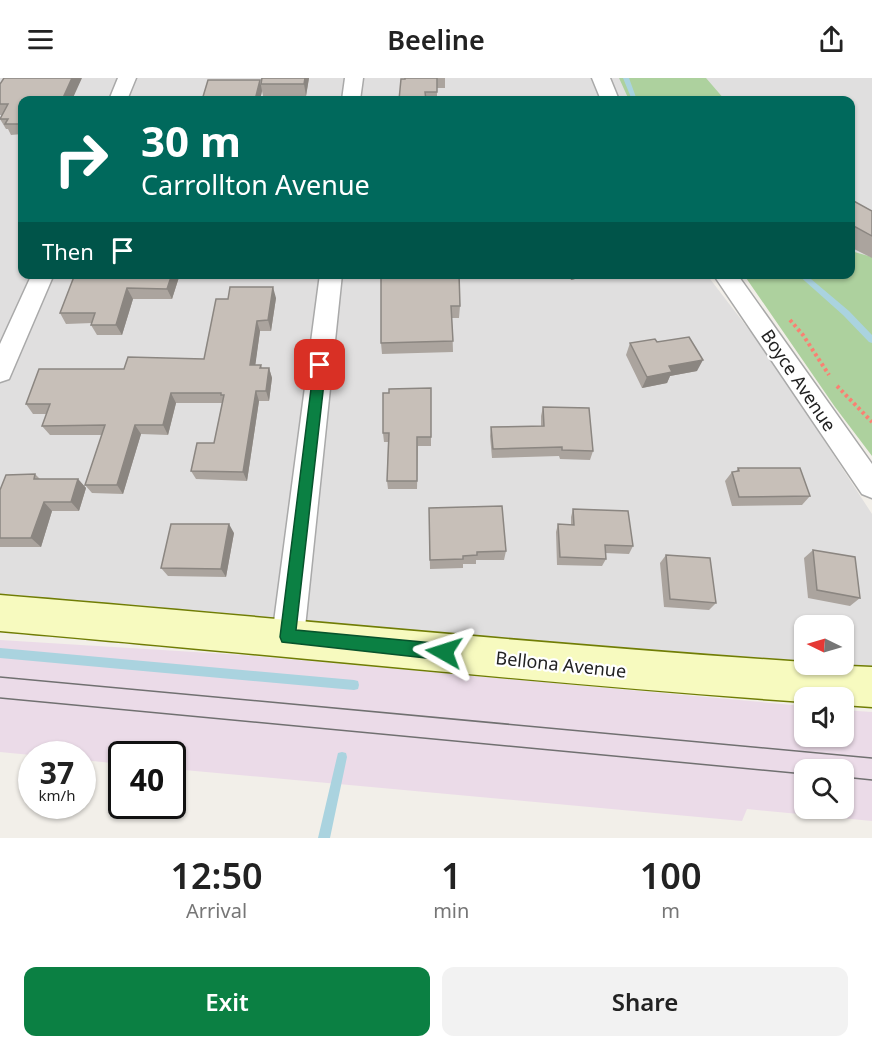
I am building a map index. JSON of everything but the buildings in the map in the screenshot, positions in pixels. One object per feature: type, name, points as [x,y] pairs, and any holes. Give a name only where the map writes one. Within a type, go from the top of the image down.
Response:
[{"type":"street","points":[[120,96],[127,78]]},
{"type":"street","points":[[352,96],[354,78]]},
{"type":"street","points":[[601,78],[608,96]]},
{"type":"street","points":[[0,372],[41,279]]},
{"type":"street","points":[[288,637],[330,279]]},
{"type":"street","name":"Boyce Avenue","points":[[728,279],[872,486]]},
{"type":"street","name":"Bellona Avenue","points":[[0,614],[288,637],[597,668],[872,687]]},
{"type":"shaded area","points":[[0,78],[591,78],[598,96],[18,96],[18,279],[710,279],[770,357],[872,514],[872,666],[854,665],[854,615],[794,615],[794,660],[0,599]]},
{"type":"shaded area","points":[[605,78],[872,78],[872,264],[855,265],[855,96],[613,96]]},
{"type":"shaded area","points":[[0,640],[243,655],[794,705],[794,747],[854,747],[854,711],[872,712],[872,821],[851,819],[854,819],[854,759],[794,759],[794,814],[747,809],[742,821],[186,770],[186,741],[108,741],[108,763],[96,761],[96,741],[18,741],[18,754],[0,752]]},
{"type":"green space","points":[[619,78],[706,78],[722,96],[627,96]]},
{"type":"green space","points":[[855,252],[872,257],[872,456],[835,407],[747,279],[855,279]]},
{"type":"waterway","points":[[626,78],[633,96]]},
{"type":"waterway","points":[[806,279],[846,313],[872,340]]},
{"type":"waterway","points":[[0,653],[354,685]]},
{"type":"waterway","points":[[324,838],[342,757]]},
{"type":"tram line","points":[[0,677],[872,758]]},
{"type":"tram line","points":[[0,698],[794,773]]},
{"type":"tram line","points":[[854,778],[872,780]]},
{"type":"route","points":[[320,365],[288,637],[444,652]]}]
